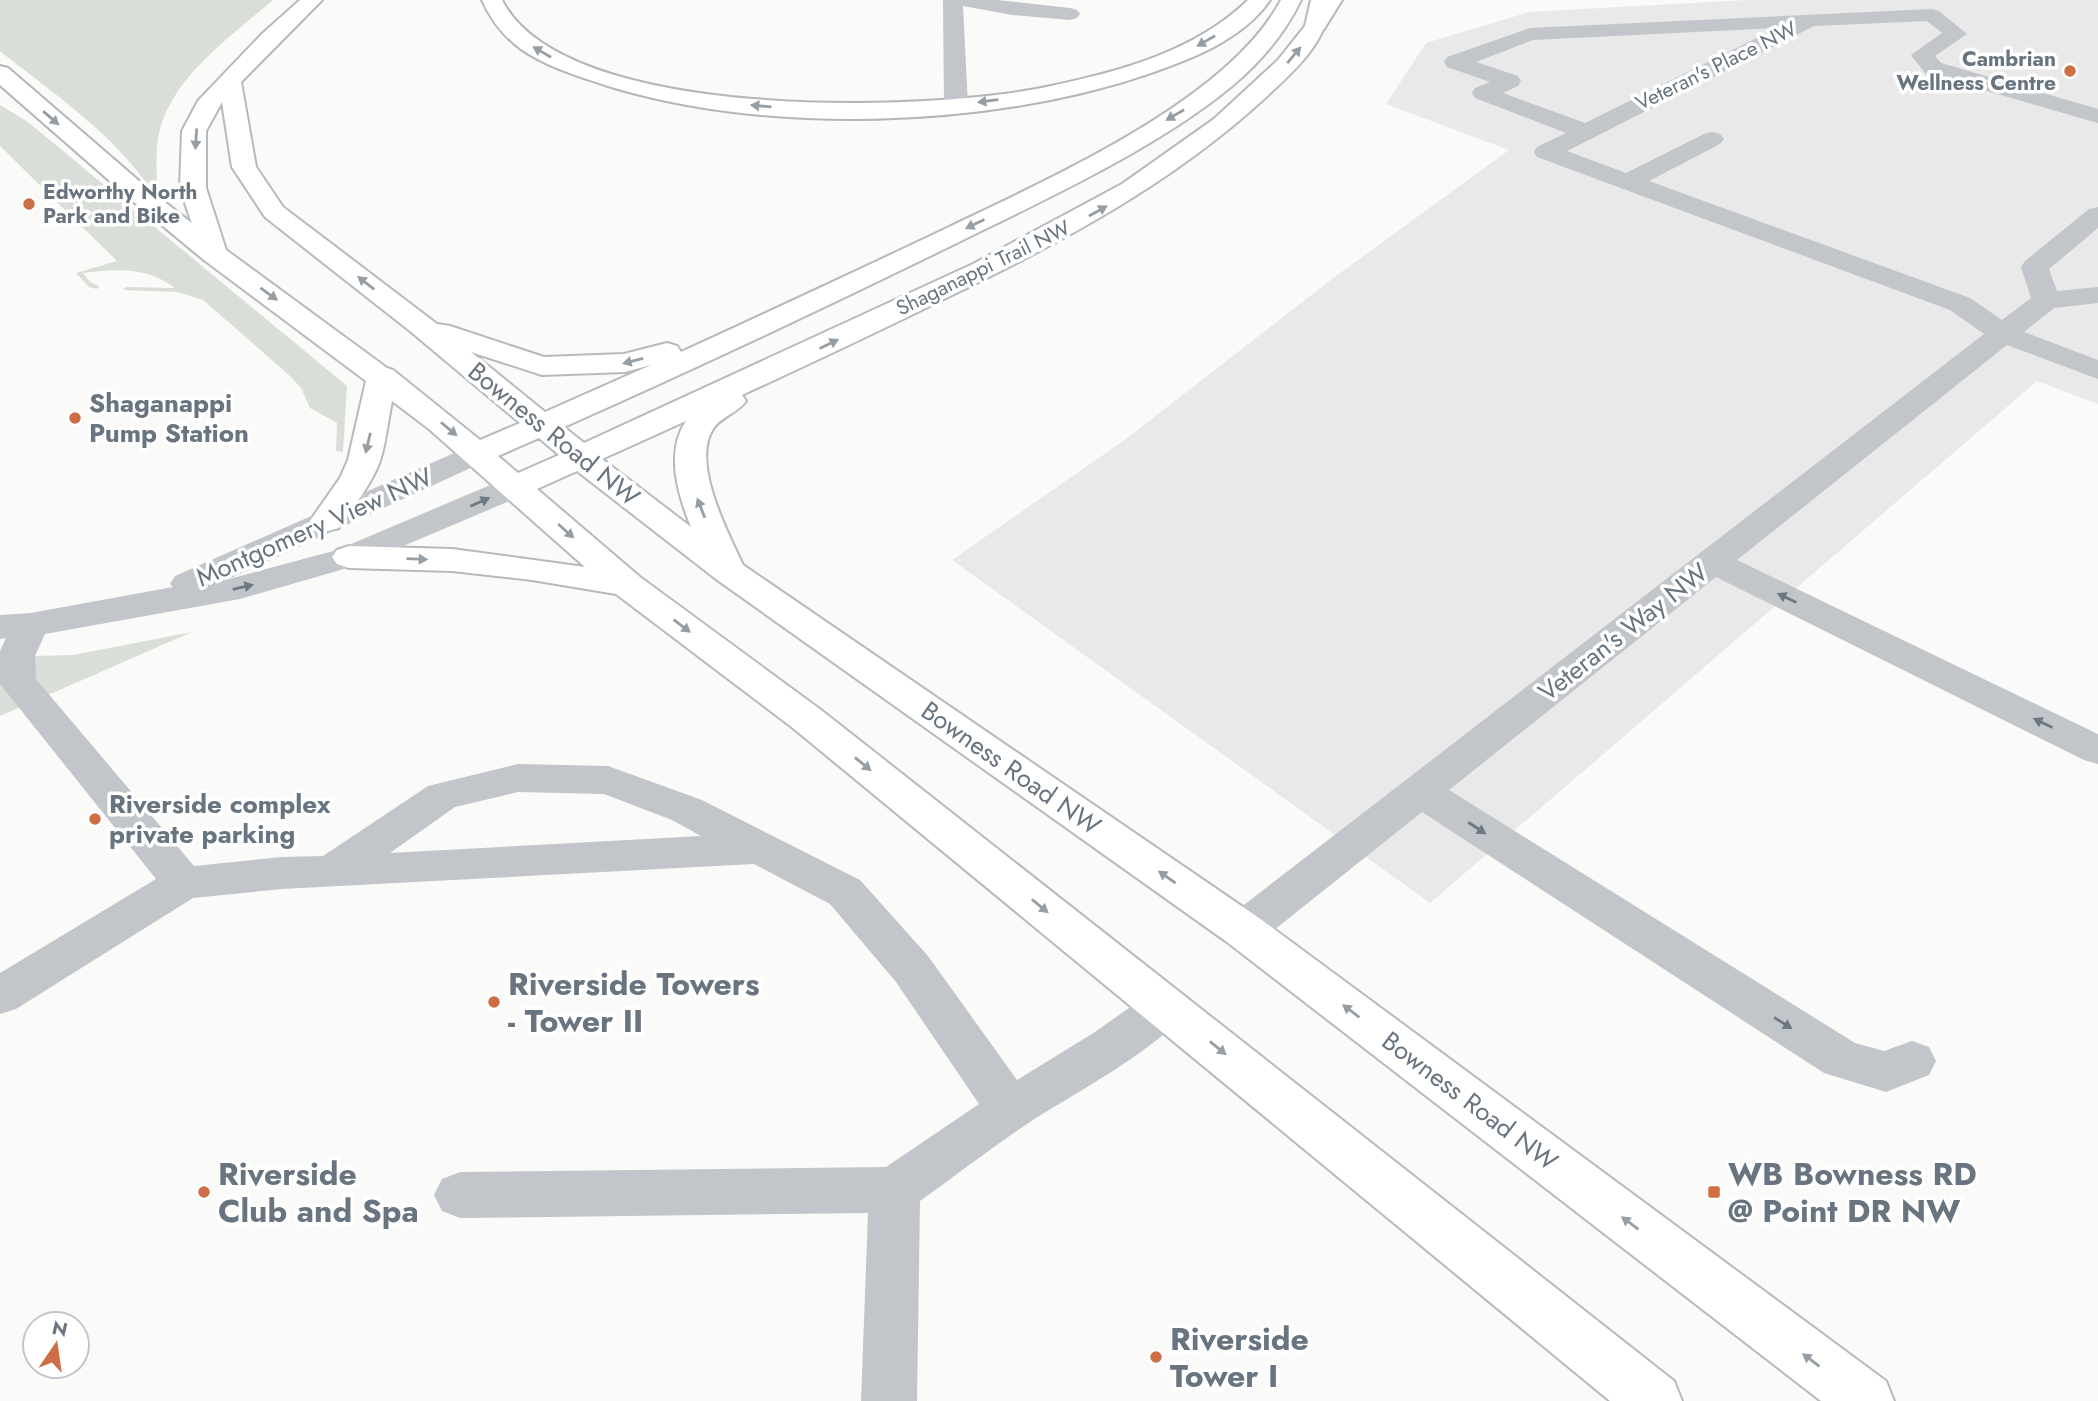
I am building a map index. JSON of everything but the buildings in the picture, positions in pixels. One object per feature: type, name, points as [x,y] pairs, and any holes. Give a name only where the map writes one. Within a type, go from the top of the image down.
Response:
[{"type":"main road","points":[[214,254],[193,188],[194,131],[210,101],[312,0]]},
{"type":"main road","points":[[492,0],[504,22],[530,46],[557,61],[630,86],[702,100],[774,107],[885,110],[956,105],[1066,89],[1144,68],[1182,54],[1210,38],[1232,25],[1260,0]]},
{"type":"main road","name":"Shaganappi Trail NW","points":[[477,453],[770,323],[1051,187],[1201,99],[1259,48],[1283,18],[1291,0]]},
{"type":"main road","name":"Shaganappi Trail NW","points":[[514,487],[767,374],[1048,238],[1126,195],[1199,145],[1242,108],[1295,56],[1319,13],[1332,0]]},
{"type":"main road","points":[[0,73],[144,198],[214,254],[382,376],[477,453],[627,585],[807,719],[1654,1401]]},
{"type":"main road","name":"Bowness Road NW","points":[[230,83],[244,167],[274,212],[420,325],[582,457],[605,479],[728,571],[1243,930],[1866,1401]]},
{"type":"main road","points":[[420,325],[542,366],[573,367],[625,363],[770,323]]},
{"type":"main road","points":[[728,571],[696,501],[691,451],[698,426],[767,374]]},
{"type":"main road","points":[[327,521],[356,478],[364,460],[382,376]]},
{"type":"main road","points":[[349,556],[452,560],[533,569],[627,585]]},
{"type":"street","points":[[953,0],[956,105]]},
{"type":"street","points":[[965,0],[1012,9],[1070,14]]},
{"type":"street","name":"Veteran's Place NW","points":[[1629,183],[1546,152],[1810,20],[1931,15],[1956,34],[1922,55],[1933,68],[2098,116]]},
{"type":"street","points":[[1586,132],[1483,93],[1510,81],[1455,62],[1530,34],[1810,20]]},
{"type":"street","points":[[1629,183],[1712,139]]},
{"type":"street","points":[[1629,183],[1960,304],[2003,334],[2098,370]]},
{"type":"street","points":[[2046,300],[2035,267],[2098,215]]},
{"type":"street","points":[[2003,334],[2046,300],[2098,295]]},
{"type":"street","name":"Veteran's Way NW","points":[[1243,930],[2003,334]]},
{"type":"street","name":"Montgomery View NW","points":[[151,602],[477,453]]},
{"type":"street","name":"Montgomery View NW","points":[[15,626],[240,588],[349,556],[514,487]]},
{"type":"street","points":[[1713,562],[2098,750]]},
{"type":"street","points":[[15,626],[17,681],[184,883]]},
{"type":"street","points":[[331,872],[442,796],[518,778],[608,780],[687,810],[845,892],[912,970],[1010,1109]]},
{"type":"street","points":[[1420,791],[1841,1059],[1886,1072],[1912,1061]]},
{"type":"street","points":[[0,996],[184,883],[282,873],[758,848]]},
{"type":"street","points":[[460,1195],[895,1190],[1010,1109],[1112,1046],[1166,1006]]},
{"type":"street","points":[[889,1401],[895,1190]]},
{"type":"shaded area","points":[[0,0],[273,0],[222,43],[190,75],[177,93],[166,112],[159,133],[157,181],[147,184],[132,164],[97,129],[0,51]]},
{"type":"shaded area","points":[[1747,0],[2098,0],[2098,404],[2037,381],[1430,903],[952,560],[1126,439],[1332,279],[1509,150],[1386,104],[1426,43],[1529,12]]},
{"type":"shaded area","points":[[0,105],[28,122],[347,386],[343,452],[336,451],[337,423],[310,408],[301,388],[290,376],[203,300],[178,292],[123,290],[126,287],[175,288],[153,276],[130,271],[83,273],[90,282],[99,286],[97,289],[89,287],[76,273],[117,261],[0,146]]},
{"type":"shaded area","points":[[192,632],[0,716],[0,657],[73,655]]},
{"type":"place","name":"Cambrian Wellness Centre","points":[[2070,71]]},
{"type":"place","name":"Edworthy North Park and Bike","points":[[29,204]]},
{"type":"place","name":"Shaganappi Pump Station","points":[[75,418]]},
{"type":"place","name":"Riverside complex private parking","points":[[95,819]]},
{"type":"place","name":"Riverside Towers - Tower II","points":[[494,1002]]},
{"type":"place","name":"Riverside Club and Spa","points":[[204,1192]]},
{"type":"place","name":"WB Bowness RD @ Point DR NW","points":[[1714,1192]]},
{"type":"place","name":"Riverside Tower I","points":[[1156,1357]]}]
